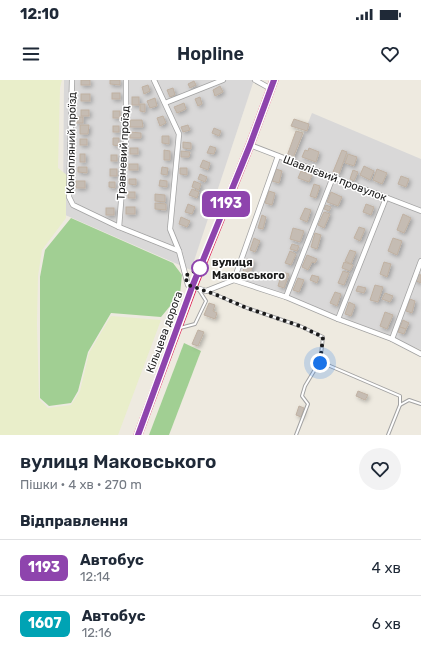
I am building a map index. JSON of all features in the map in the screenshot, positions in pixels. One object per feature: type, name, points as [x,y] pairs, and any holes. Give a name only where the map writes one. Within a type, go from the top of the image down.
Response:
[{"type":"highway","name":"Кільцева дорога","points":[[138,435],[177,329],[195,288],[274,80]]},
{"type":"street","name":"Конопляний проїзд","points":[[72,80],[69,197],[74,205],[118,227]]},
{"type":"street","name":"Травневий проїзд","points":[[118,227],[126,140],[126,80]]},
{"type":"street","points":[[154,80],[180,134],[170,229],[188,285],[206,291],[234,280],[286,297],[338,319],[392,339],[421,354]]},
{"type":"street","points":[[165,103],[223,80]]},
{"type":"street","points":[[255,80],[271,89]]},
{"type":"street","name":"Шавлієвий провулок","points":[[250,145],[421,211]]},
{"type":"street","points":[[234,280],[278,156]]},
{"type":"street","points":[[286,297],[333,177]]},
{"type":"street","points":[[338,319],[386,198]]},
{"type":"street","points":[[118,227],[178,251]]},
{"type":"street","points":[[392,339],[421,261]]},
{"type":"lane","points":[[177,329],[195,324],[206,301],[195,288]]},
{"type":"lane","points":[[206,291],[247,308],[300,326],[323,337],[320,363],[305,386],[302,396],[308,404],[296,435]]},
{"type":"lane","points":[[320,363],[400,396],[400,405],[388,435]]},
{"type":"lane","points":[[400,405],[409,400],[421,404]]},
{"type":"shaded area","points":[[64,80],[254,80],[191,270],[63,214]]},
{"type":"shaded area","points":[[312,113],[421,159],[421,350],[380,332],[237,278],[279,159],[292,163]]},
{"type":"green space","points":[[0,80],[62,80],[60,88],[58,168],[68,176],[66,218],[42,250],[38,276],[37,324],[39,399],[48,408],[71,405],[80,391],[89,353],[111,316],[161,320],[118,435],[0,435]]},
{"type":"green space","points":[[71,218],[173,263],[182,275],[180,294],[161,317],[111,313],[88,352],[78,391],[71,403],[49,406],[40,398],[40,277],[45,250]]},
{"type":"green space","points":[[184,343],[201,351],[169,435],[149,435]]},
{"type":"building","points":[[81,80],[90,80],[90,85],[81,85]]},
{"type":"building","points":[[110,80],[120,80],[120,85],[110,84]]},
{"type":"building","points":[[194,81],[196,85],[190,88],[188,84]]},
{"type":"building","points":[[148,85],[150,91],[144,94],[142,87]]},
{"type":"building","points":[[220,86],[223,92],[215,96],[213,90]]},
{"type":"building","points":[[173,88],[175,95],[170,97],[167,90]]},
{"type":"building","points":[[112,93],[120,93],[120,99],[112,99]]},
{"type":"building","points":[[81,94],[90,94],[90,101],[81,101]]},
{"type":"building","points":[[132,97],[139,97],[139,105],[132,105]]},
{"type":"building","points":[[200,97],[202,104],[198,106],[195,99]]},
{"type":"building","points":[[155,98],[157,106],[150,108],[147,101]]},
{"type":"building","points":[[184,103],[186,109],[177,113],[174,107]]},
{"type":"building","points":[[140,104],[145,104],[145,112],[140,111]]},
{"type":"building","points":[[81,110],[89,110],[89,116],[81,116]]},
{"type":"building","points":[[113,111],[120,111],[120,118],[113,118]]},
{"type":"building","points":[[163,116],[166,123],[160,126],[157,118]]},
{"type":"building","points":[[76,117],[83,117],[83,123],[76,123]]},
{"type":"building","points":[[294,119],[309,124],[307,131],[291,126]]},
{"type":"building","points":[[130,120],[142,120],[143,127],[130,127]]},
{"type":"building","points":[[80,125],[89,125],[88,134],[80,134]]},
{"type":"building","points":[[188,125],[190,130],[183,132],[181,127]]},
{"type":"building","points":[[113,126],[119,126],[119,132],[113,132]]},
{"type":"building","points":[[214,128],[221,131],[219,136],[212,133]]},
{"type":"building","points":[[296,131],[303,133],[293,158],[287,156]]},
{"type":"building","points":[[130,132],[141,133],[141,138],[130,138]]},
{"type":"building","points":[[162,136],[169,136],[169,144],[162,143]]},
{"type":"building","points":[[113,138],[119,138],[119,146],[113,145]]},
{"type":"building","points":[[80,139],[87,139],[87,145],[80,145]]},
{"type":"building","points":[[183,142],[191,143],[191,149],[183,148]]},
{"type":"building","points":[[210,146],[216,148],[214,154],[207,153]]},
{"type":"building","points":[[130,148],[138,148],[138,154],[130,154]]},
{"type":"building","points":[[309,148],[319,152],[316,162],[302,157],[305,150],[308,151]]},
{"type":"building","points":[[164,150],[170,151],[170,160],[164,160]]},
{"type":"building","points":[[342,150],[347,152],[339,174],[333,172]]},
{"type":"building","points":[[181,151],[190,152],[189,157],[181,157]]},
{"type":"building","points":[[80,154],[85,154],[85,162],[80,162]]},
{"type":"building","points":[[348,154],[357,157],[354,166],[345,163]]},
{"type":"building","points":[[111,155],[117,155],[117,161],[111,161]]},
{"type":"building","points":[[203,160],[210,163],[208,170],[200,167]]},
{"type":"building","points":[[129,164],[138,164],[138,170],[129,170]]},
{"type":"building","points":[[364,166],[374,171],[370,180],[360,175]]},
{"type":"building","points":[[78,167],[87,167],[87,173],[78,172]]},
{"type":"building","points":[[162,167],[168,168],[167,175],[161,174]]},
{"type":"building","points":[[180,168],[187,168],[187,175],[180,174]]},
{"type":"building","points":[[110,169],[117,169],[117,176],[110,176]]},
{"type":"building","points":[[276,169],[282,171],[279,183],[272,181]]},
{"type":"building","points":[[377,169],[387,173],[382,184],[373,180]]},
{"type":"building","points":[[353,170],[358,172],[354,181],[350,179]]},
{"type":"building","points":[[301,171],[312,175],[309,182],[298,178]]},
{"type":"building","points":[[200,174],[207,177],[205,182],[198,179]]},
{"type":"building","points":[[401,176],[409,179],[406,187],[398,184]]},
{"type":"building","points":[[129,179],[136,179],[136,185],[129,184]]},
{"type":"building","points":[[160,180],[167,181],[167,187],[159,186]]},
{"type":"building","points":[[76,181],[85,181],[85,188],[76,188]]},
{"type":"building","points":[[194,181],[201,184],[199,190],[192,187]]},
{"type":"building","points":[[109,182],[115,182],[115,188],[109,187]]},
{"type":"building","points":[[314,184],[320,186],[316,198],[310,196]]},
{"type":"building","points":[[192,189],[199,192],[197,198],[189,195]]},
{"type":"building","points":[[269,191],[275,193],[272,205],[265,203]]},
{"type":"building","points":[[128,192],[135,192],[135,198],[128,198]]},
{"type":"building","points":[[331,192],[342,197],[338,206],[327,202]]},
{"type":"building","points":[[155,194],[165,195],[165,202],[155,201]]},
{"type":"building","points":[[155,203],[166,204],[166,210],[155,209]]},
{"type":"building","points":[[188,204],[195,207],[192,214],[185,212]]},
{"type":"building","points":[[366,204],[374,207],[371,215],[363,212]]},
{"type":"building","points":[[326,205],[331,207],[329,211],[324,209]]},
{"type":"building","points":[[126,207],[135,207],[135,214],[126,214]]},
{"type":"building","points":[[106,208],[114,208],[114,215],[106,215]]},
{"type":"building","points":[[305,208],[311,210],[307,222],[300,219]]},
{"type":"building","points":[[324,212],[330,214],[324,228],[318,225]]},
{"type":"building","points":[[403,214],[411,218],[404,233],[397,230]]},
{"type":"building","points":[[262,215],[266,217],[263,229],[258,228]]},
{"type":"building","points":[[181,217],[190,221],[187,227],[179,224]]},
{"type":"building","points":[[359,227],[365,229],[360,241],[354,238]]},
{"type":"building","points":[[293,228],[304,231],[300,242],[290,239]]},
{"type":"building","points":[[315,233],[321,235],[317,249],[311,247]]},
{"type":"building","points":[[254,238],[260,241],[255,252],[250,250]]},
{"type":"building","points":[[393,238],[402,241],[397,255],[388,251]]},
{"type":"building","points":[[292,244],[299,246],[297,251],[290,249]]},
{"type":"building","points":[[350,250],[356,252],[351,264],[345,261]]},
{"type":"building","points":[[290,251],[296,254],[291,265],[285,263]]},
{"type":"building","points":[[307,255],[317,259],[315,263],[312,262],[308,270],[302,267]]},
{"type":"building","points":[[247,259],[254,261],[250,273],[243,271]]},
{"type":"building","points":[[344,262],[353,265],[350,271],[342,268]]},
{"type":"building","points":[[384,262],[391,264],[387,277],[380,274]]},
{"type":"building","points":[[343,271],[349,273],[344,285],[338,283]]},
{"type":"building","points":[[282,272],[289,274],[284,288],[278,286]]},
{"type":"building","points":[[417,274],[421,275],[421,283],[414,280]]},
{"type":"building","points":[[312,275],[319,277],[317,283],[310,280]]},
{"type":"building","points":[[298,278],[304,280],[299,292],[293,290]]},
{"type":"building","points":[[375,285],[383,287],[378,302],[370,300]]},
{"type":"building","points":[[358,286],[366,288],[364,293],[356,291]]},
{"type":"building","points":[[335,292],[341,294],[337,306],[330,303]]},
{"type":"building","points":[[385,293],[393,296],[390,302],[382,299]]},
{"type":"building","points":[[410,299],[415,301],[412,313],[406,311]]},
{"type":"building","points":[[349,302],[355,305],[351,316],[345,314]]},
{"type":"building","points":[[209,303],[215,305],[213,311],[217,313],[215,319],[204,315]]},
{"type":"building","points":[[385,312],[393,315],[387,329],[380,326]]},
{"type":"building","points":[[403,320],[409,323],[406,329],[400,327]]},
{"type":"building","points":[[400,327],[406,329],[404,334],[398,332]]},
{"type":"building","points":[[198,330],[204,332],[198,346],[192,344]]},
{"type":"building","points":[[358,391],[368,395],[365,400],[356,396]]},
{"type":"building","points":[[299,406],[304,408],[301,417],[296,415]]},
{"type":"bus line","name":"1193","points":[[138,435],[192,287],[250,145],[274,80]]},
{"type":"place","name":"вулиця Маковського","points":[[200,268]]},
{"type":"route","points":[[200,268],[185,276],[188,285],[217,295],[247,308],[300,326],[323,337],[320,363]]}]
